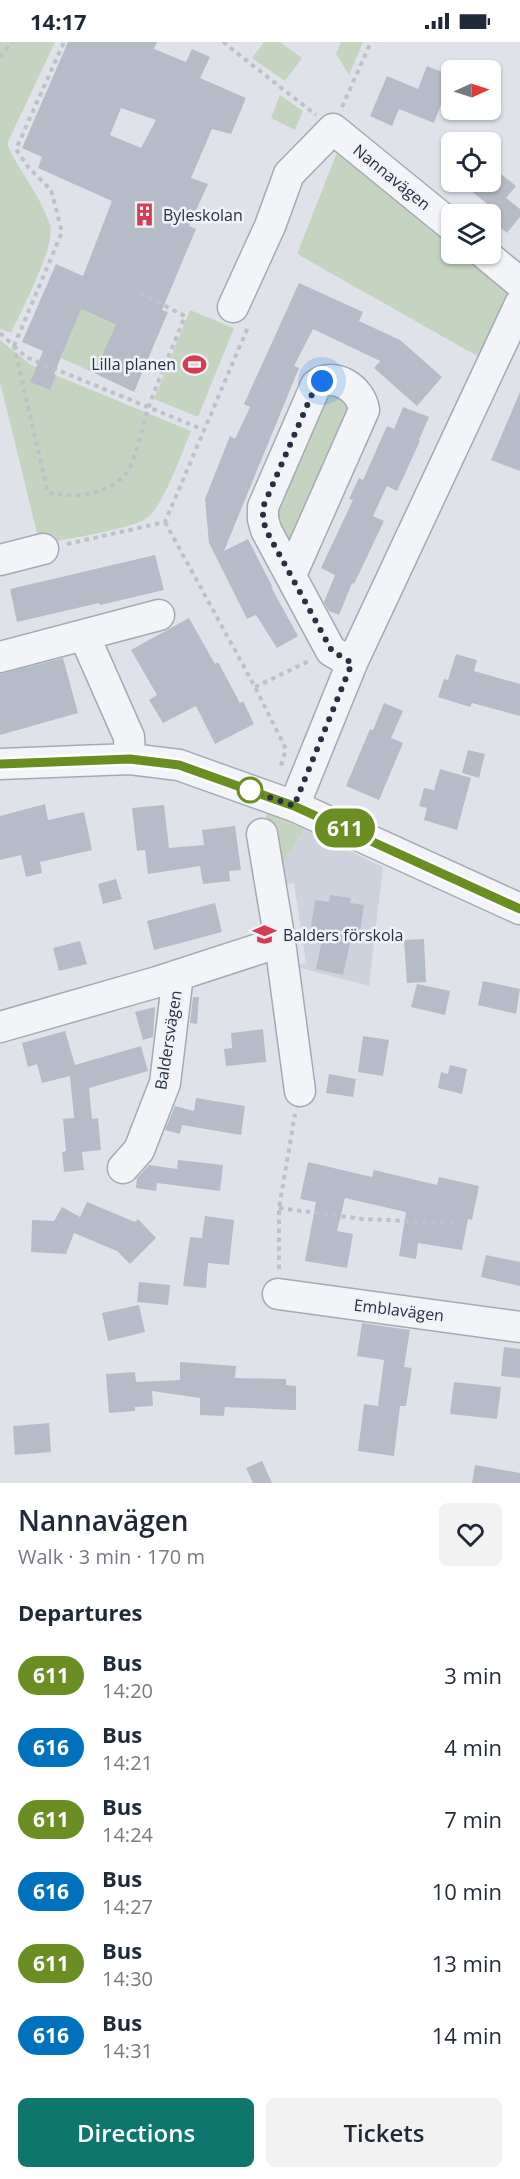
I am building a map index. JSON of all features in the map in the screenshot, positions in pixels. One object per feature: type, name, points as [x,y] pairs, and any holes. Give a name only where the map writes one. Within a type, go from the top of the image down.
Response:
[{"type":"street","name":"Nannavägen","points":[[333,129],[441,217]]},
{"type":"street","points":[[233,307],[270,226],[289,174],[333,129]]},
{"type":"street","points":[[496,264],[520,283]]},
{"type":"street","points":[[283,801],[342,657],[520,304]]},
{"type":"street","points":[[291,575],[364,410],[363,400],[347,384],[329,380],[316,385],[263,507],[266,530],[291,575],[342,657]]},
{"type":"street","points":[[0,560],[43,549]]},
{"type":"street","points":[[0,657],[159,615]]},
{"type":"street","points":[[84,635],[129,737],[130,759]]},
{"type":"street","points":[[0,765],[130,759],[179,765],[283,801],[520,909]]},
{"type":"street","points":[[262,834],[280,942],[300,1091]]},
{"type":"street","name":"Baldersvägen","points":[[0,1027],[178,975],[280,942]]},
{"type":"street","name":"Baldersvägen","points":[[123,1168],[139,1150],[165,1083],[178,975]]},
{"type":"street","name":"Emblavägen","points":[[278,1294],[520,1327]]},
{"type":"path","points":[[0,57],[12,42]]},
{"type":"path","points":[[64,42],[16,149],[28,167],[51,190],[62,232],[14,346],[48,493],[73,497],[99,492],[124,477],[138,445],[148,407],[185,316],[135,291]]},
{"type":"path","points":[[223,42],[333,129]]},
{"type":"path","points":[[0,333],[26,357],[204,430]]},
{"type":"path","points":[[165,522],[255,687],[286,749],[283,801]]},
{"type":"path","points":[[255,687],[342,657]]},
{"type":"path","points":[[278,1294],[279,1208],[300,1091]]},
{"type":"path","points":[[279,1208],[363,1219],[453,1223]]},
{"type":"shaded area","points":[[304,829],[383,867],[369,986],[293,966],[306,963],[294,883],[280,885],[278,873]]},
{"type":"green space","points":[[0,42],[55,42],[7,144],[42,205],[50,225],[48,248],[43,263],[11,333],[0,329]]},
{"type":"green space","points":[[264,42],[280,42],[302,58],[285,81],[252,58]]},
{"type":"green space","points":[[341,42],[363,42],[349,75],[336,54]]},
{"type":"green space","points":[[280,95],[303,111],[295,130],[271,118]]},
{"type":"green space","points":[[340,145],[441,228],[441,264],[485,264],[517,290],[486,361],[297,254]]},
{"type":"green space","points":[[79,308],[119,327],[94,373],[61,358]]},
{"type":"green space","name":"Lilla planen","points":[[190,310],[234,328],[198,417],[154,399]]},
{"type":"green space","points":[[0,340],[31,365],[191,431],[160,502],[147,518],[129,526],[47,543],[38,537],[0,382]]},
{"type":"green space","points":[[332,390],[357,392],[299,555],[271,520],[325,398]]},
{"type":"green space","points":[[269,813],[304,829],[278,873],[266,824],[266,815]]},
{"type":"building","name":"Byleskolan","points":[[68,42],[157,42],[154,49],[186,62],[192,49],[210,57],[200,78],[246,98],[231,134],[212,129],[191,178],[208,184],[189,226],[196,229],[162,310],[168,312],[134,392],[94,373],[116,325],[81,309],[54,374],[56,375],[50,390],[30,382],[43,351],[22,342],[56,264],[83,276],[112,201],[38,168],[42,157],[22,148]],"holes":[[[121,108],[156,120],[141,148],[110,135]]]},
{"type":"building","points":[[427,66],[441,72],[441,105],[434,123],[399,109],[392,126],[370,116],[387,76],[418,89]]},
{"type":"building","points":[[501,174],[516,186],[506,198],[520,209],[520,217],[507,233],[501,228],[501,204],[487,204],[472,192],[501,192]]},
{"type":"building","points":[[299,283],[363,312],[359,321],[400,340],[442,377],[417,406],[374,368],[380,361],[313,329],[294,366],[299,368],[224,551],[248,539],[298,636],[277,648],[256,615],[247,619],[209,543],[205,499],[230,436],[235,439],[250,407],[244,404]]},
{"type":"building","points":[[520,392],[520,471],[491,460]]},
{"type":"building","points":[[403,407],[429,417],[397,491],[387,486],[373,516],[384,521],[354,584],[352,583],[339,615],[329,611],[324,602],[335,575],[321,568],[353,500],[349,499],[359,478],[363,480],[387,426],[394,429]]},
{"type":"building","points":[[155,555],[164,590],[17,622],[10,589]]},
{"type":"building","points":[[189,618],[215,664],[218,662],[240,703],[243,701],[254,724],[215,744],[196,706],[163,723],[149,700],[157,695],[131,650]]},
{"type":"building","points":[[456,654],[477,660],[474,671],[520,684],[520,716],[472,703],[470,707],[438,697],[444,679],[448,680]]},
{"type":"building","points":[[63,658],[78,713],[0,735],[0,674]]},
{"type":"building","points":[[384,703],[403,711],[391,738],[403,743],[379,800],[346,786],[370,729],[373,730]]},
{"type":"building","points":[[468,750],[485,754],[479,778],[462,773]]},
{"type":"building","points":[[440,769],[471,778],[457,830],[424,820],[427,808],[419,806],[424,788],[434,790]]},
{"type":"building","points":[[45,804],[48,820],[84,812],[92,850],[40,862],[42,873],[26,877],[21,855],[0,860],[0,816]]},
{"type":"building","points":[[164,805],[169,848],[204,845],[202,830],[235,826],[241,870],[229,871],[230,881],[203,884],[200,866],[148,874],[145,850],[137,851],[132,808]]},
{"type":"building","points":[[116,879],[122,899],[103,904],[98,884]]},
{"type":"building","points":[[330,895],[351,898],[350,903],[364,905],[359,940],[351,939],[343,975],[316,969],[323,935],[310,933],[315,900],[329,902]]},
{"type":"building","points":[[215,903],[222,932],[154,950],[147,921]]},
{"type":"building","points":[[424,939],[426,982],[407,983],[404,940]]},
{"type":"building","points":[[80,941],[87,964],[59,971],[53,948]]},
{"type":"building","points":[[483,981],[520,989],[516,1014],[478,1005]]},
{"type":"building","points":[[417,984],[450,991],[445,1015],[411,1007]]},
{"type":"building","points":[[193,997],[199,997],[197,1024],[190,1023]]},
{"type":"building","points":[[155,1007],[153,1037],[143,1040],[135,1012]]},
{"type":"building","points":[[263,1029],[266,1062],[226,1066],[224,1049],[232,1048],[231,1033]]},
{"type":"building","points":[[65,1031],[75,1065],[141,1046],[148,1071],[89,1088],[92,1119],[98,1118],[101,1150],[82,1152],[84,1170],[64,1172],[62,1152],[66,1151],[63,1119],[74,1118],[70,1076],[42,1083],[37,1064],[28,1067],[22,1043]]},
{"type":"building","points":[[363,1036],[389,1040],[383,1076],[358,1072]]},
{"type":"building","points":[[450,1065],[467,1069],[462,1094],[438,1088],[441,1072],[448,1074]]},
{"type":"building","points":[[329,1074],[356,1079],[353,1097],[326,1093]]},
{"type":"building","points":[[196,1098],[245,1106],[241,1135],[182,1125],[180,1134],[165,1130],[175,1106],[194,1111]]},
{"type":"building","points":[[178,1160],[223,1165],[220,1191],[157,1183],[156,1191],[136,1188],[137,1178],[149,1165],[177,1169]]},
{"type":"building","points":[[308,1162],[372,1177],[374,1170],[437,1185],[439,1177],[479,1186],[472,1220],[468,1219],[462,1250],[418,1243],[416,1259],[399,1256],[406,1212],[345,1198],[337,1231],[353,1234],[347,1268],[305,1261],[316,1202],[300,1199]]},
{"type":"building","points":[[87,1202],[135,1222],[138,1219],[156,1238],[130,1264],[117,1251],[74,1233],[66,1254],[31,1252],[32,1220],[54,1221],[62,1207],[80,1217]]},
{"type":"building","points":[[205,1216],[234,1220],[229,1265],[208,1263],[206,1288],[183,1286],[190,1237],[202,1238]]},
{"type":"building","points":[[486,1255],[520,1262],[520,1286],[481,1277]]},
{"type":"building","points":[[139,1282],[170,1285],[168,1305],[137,1302]]},
{"type":"building","points":[[139,1305],[145,1332],[108,1341],[102,1313]]},
{"type":"building","points":[[362,1323],[410,1330],[404,1367],[412,1368],[406,1406],[400,1406],[394,1456],[358,1451],[364,1404],[378,1406],[384,1360],[357,1356]]},
{"type":"building","points":[[504,1347],[520,1349],[520,1378],[501,1376]]},
{"type":"building","points":[[180,1362],[236,1366],[235,1378],[286,1379],[286,1385],[296,1386],[296,1410],[225,1407],[224,1416],[200,1415],[200,1398],[152,1391],[153,1406],[135,1407],[135,1411],[109,1413],[106,1374],[135,1372],[136,1382],[180,1380]]},
{"type":"building","points":[[454,1382],[501,1387],[497,1419],[450,1414]]},
{"type":"building","points":[[49,1423],[51,1452],[15,1455],[13,1426]]},
{"type":"building","points":[[262,1461],[272,1483],[253,1483],[246,1468]]},
{"type":"building","points":[[475,1465],[520,1473],[520,1483],[472,1483]]},
{"type":"bus line","name":"611","points":[[0,764],[130,759],[179,765],[294,806],[520,909]]},
{"type":"place","name":"Byleskolan","points":[[145,215]]},
{"type":"place","name":"Lilla planen","points":[[194,364]]},
{"type":"place","name":"Balders förskola","points":[[265,935]]},
{"type":"route","points":[[250,790],[294,806],[352,663],[332,651],[266,530],[263,519],[263,507],[316,385],[322,381]]}]
